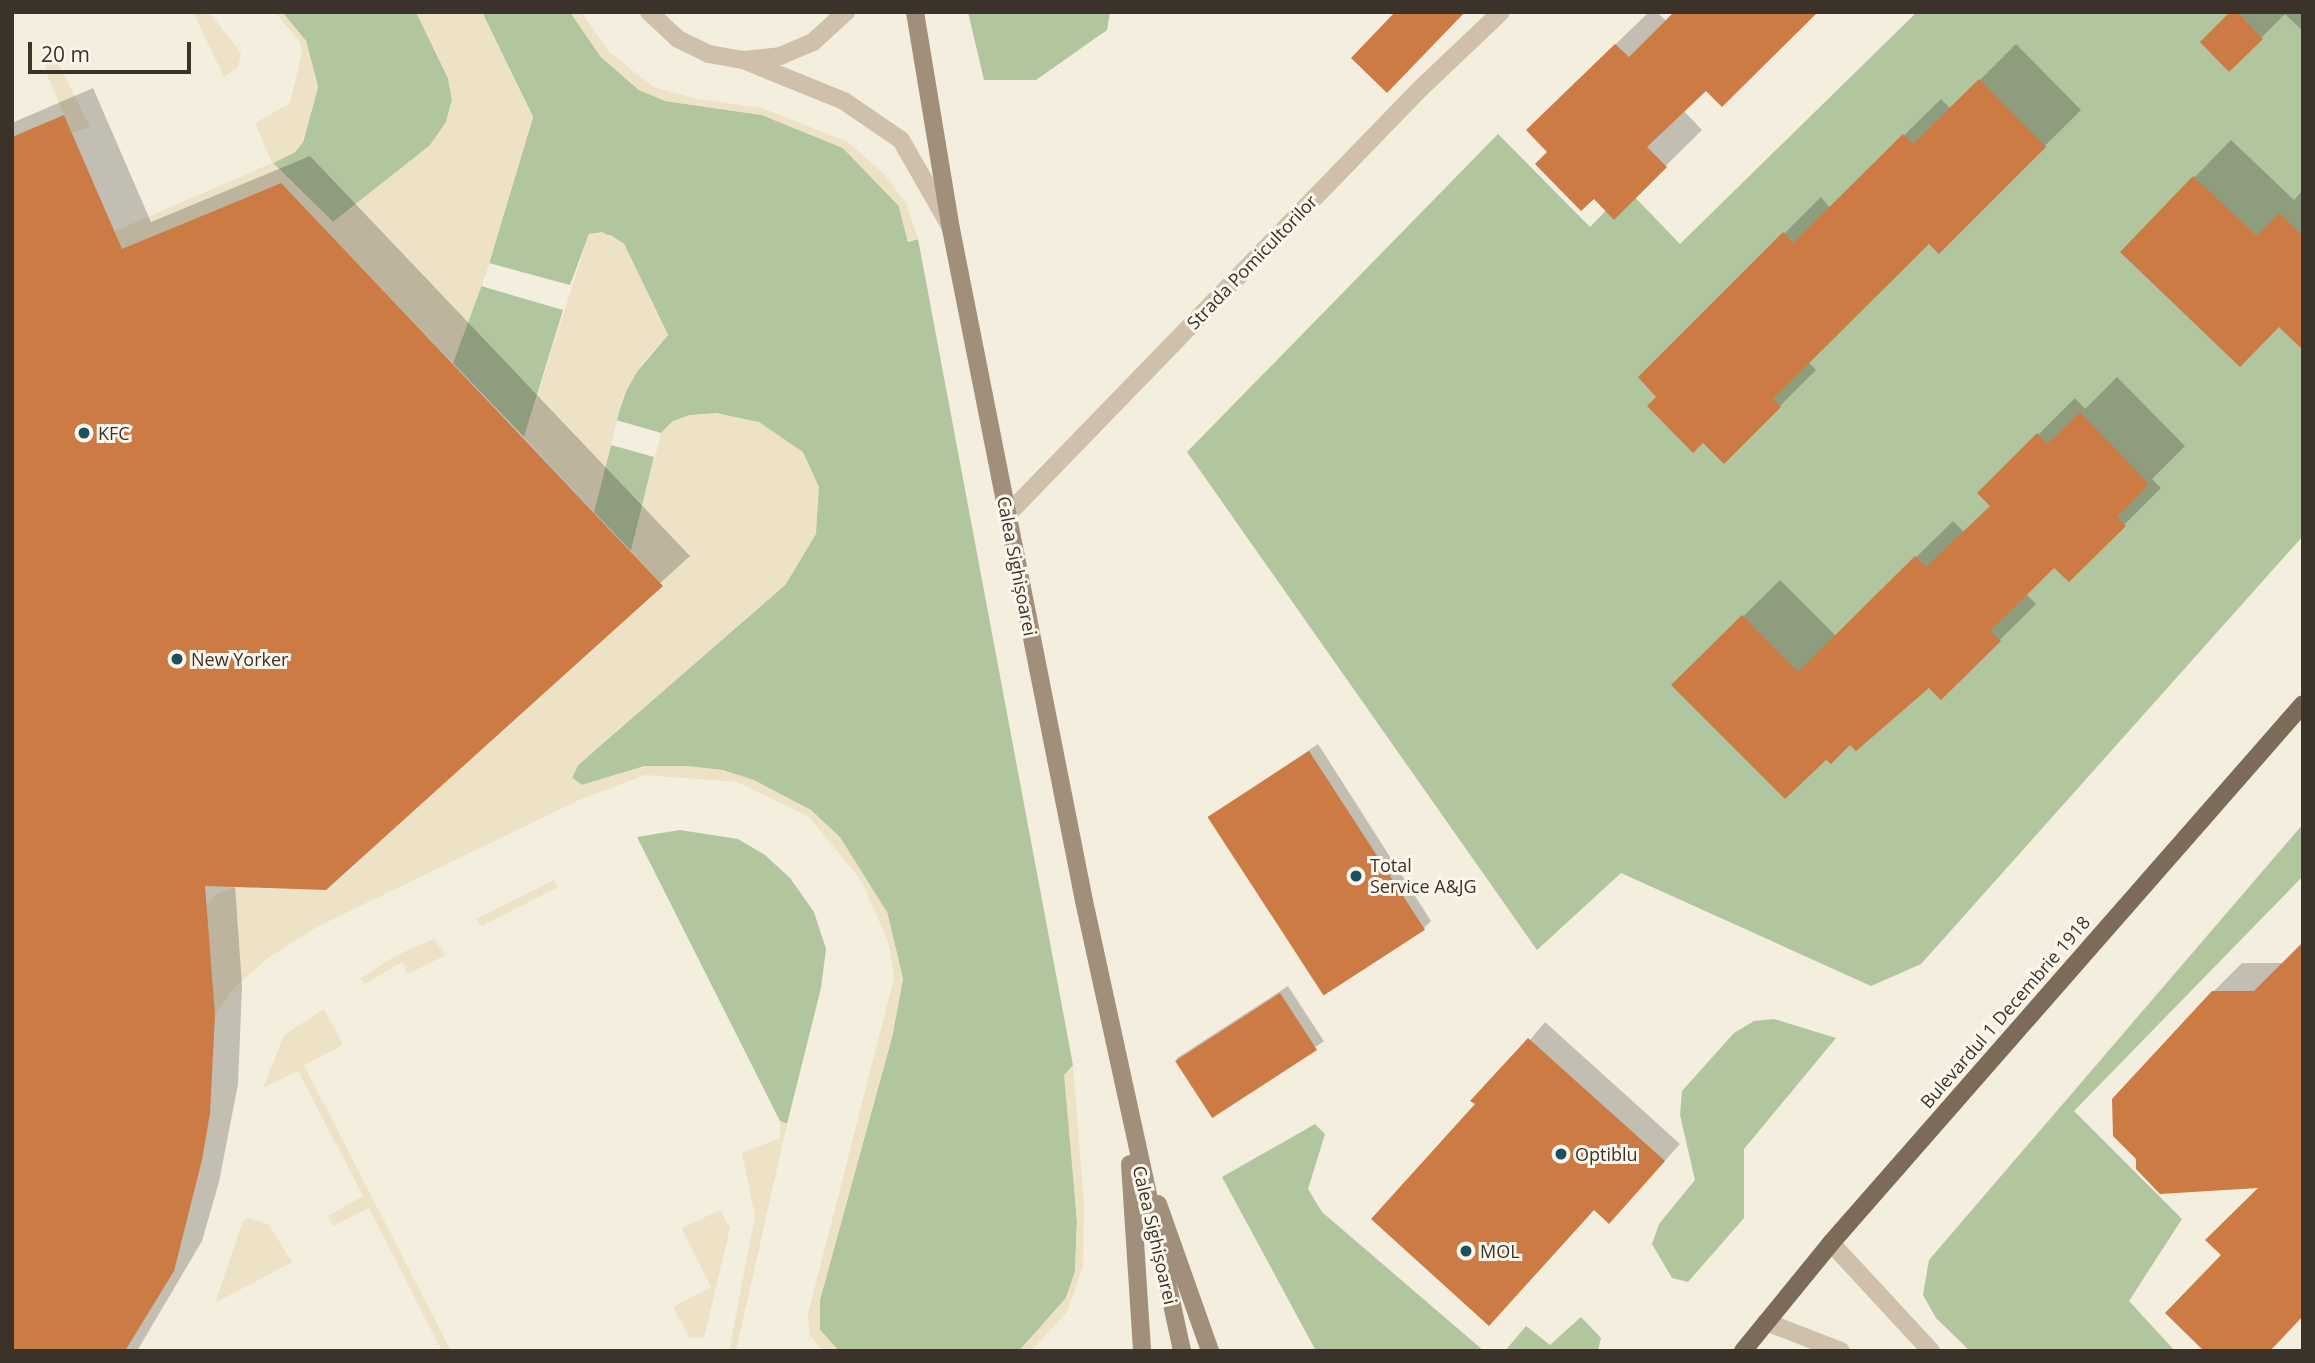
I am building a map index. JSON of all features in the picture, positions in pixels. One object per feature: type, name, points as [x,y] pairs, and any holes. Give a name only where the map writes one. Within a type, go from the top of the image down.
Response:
[{"type":"main road","name":"Calea Sighișoarei","points":[[915,12],[951,229],[1007,515],[1084,901],[1115,1032],[1128,1119],[1182,1351]]},
{"type":"main road","name":"Bulevardul 1 Decembrie 1918","points":[[1743,1351],[1831,1243],[2303,704]]},
{"type":"main road","name":"Calea Sighișoarei","points":[[1128,1119],[1142,1351]]},
{"type":"main road","points":[[1128,1119],[1210,1351]]},
{"type":"street","points":[[649,12],[678,39],[709,54],[743,60],[844,101],[901,140],[951,229]]},
{"type":"street","points":[[743,60],[780,56],[813,42],[846,12]]},
{"type":"street","name":"Strada Pomicultorilor","points":[[1007,515],[1421,88],[1502,12]]},
{"type":"street","points":[[1831,1243],[1931,1351]]},
{"type":"street","points":[[1766,1322],[1841,1351]]},
{"type":"green space","points":[[282,12],[416,12],[448,78],[452,100],[446,122],[431,145],[333,222],[273,163],[295,152],[303,142],[318,87],[306,41]]},
{"type":"green space","points":[[482,12],[570,12],[601,57],[639,90],[666,101],[762,115],[843,148],[899,206],[908,242],[918,239],[1073,1065],[1065,1075],[1077,1221],[1075,1272],[1066,1298],[1019,1351],[839,1351],[820,1330],[820,1299],[892,1037],[903,979],[887,912],[811,810],[723,770],[645,766],[582,785],[572,778],[578,765],[786,584],[732,417],[716,413],[673,421],[661,433],[616,420],[630,380],[668,335],[624,244],[610,235],[589,234],[570,285],[489,263],[533,117]]},
{"type":"green space","points":[[968,12],[1110,12],[1107,30],[1036,80],[984,80]]},
{"type":"green space","points":[[1917,12],[2303,12],[2303,536],[1921,964],[1871,986],[1621,873],[1537,950],[1187,452],[1498,134],[1590,227],[1627,189],[1680,244]]},
{"type":"green space","points":[[481,286],[563,310],[524,437],[453,363]]},
{"type":"green space","points":[[611,445],[654,457],[631,551],[594,512]]},
{"type":"green space","points":[[2303,824],[2303,876],[2074,1111],[2182,1219],[2129,1301],[2175,1351],[1970,1351],[1936,1318],[1923,1295],[1929,1260]]},
{"type":"green space","points":[[680,830],[738,839],[765,855],[790,878],[814,912],[826,949],[821,988],[787,1124],[780,1121],[637,837]]},
{"type":"green space","points":[[1774,1019],[1836,1038],[1744,1149],[1744,1218],[1688,1282],[1672,1278],[1652,1244],[1659,1224],[1695,1180],[1680,1115],[1682,1091],[1734,1033],[1754,1021]]},
{"type":"green space","points":[[1315,1124],[1325,1134],[1308,1189],[1322,1212],[1484,1351],[1316,1351],[1222,1177]]},
{"type":"green space","points":[[1581,1317],[1601,1338],[1598,1351],[1505,1351],[1526,1326],[1550,1345]]},
{"type":"shaded area","points":[[193,12],[209,12],[241,53],[238,67],[224,77]]},
{"type":"shaded area","points":[[275,12],[282,12],[306,41],[318,87],[303,142],[295,152],[273,163],[333,222],[430,145],[446,122],[452,100],[448,78],[416,12],[482,12],[533,117],[486,274],[453,363],[280,183],[12,295],[12,276],[272,163],[255,123],[290,103],[302,53],[299,41]]},
{"type":"shaded area","points":[[570,12],[581,12],[609,52],[654,87],[697,99],[762,108],[848,142],[885,175],[906,203],[918,239],[908,242],[899,206],[843,148],[762,115],[665,101],[639,90],[601,57]]},
{"type":"shaded area","points":[[53,53],[90,127],[72,133],[46,72],[46,58]]},
{"type":"shaded area","points":[[602,232],[624,244],[668,335],[642,363],[623,397],[594,512],[524,437],[589,234]]},
{"type":"shaded area","points":[[716,413],[759,422],[803,452],[819,487],[816,534],[786,584],[578,765],[572,778],[582,785],[645,766],[688,766],[723,770],[754,780],[811,810],[840,837],[887,912],[903,979],[892,1037],[820,1300],[820,1330],[839,1351],[823,1351],[810,1335],[808,1314],[894,978],[889,944],[861,880],[808,816],[737,782],[645,775],[579,800],[317,927],[268,958],[236,986],[215,1015],[203,911],[215,895],[233,888],[329,887],[663,586],[631,551],[661,433],[673,421],[689,415]]},
{"type":"shaded area","points":[[554,880],[558,887],[482,926],[476,919]]},
{"type":"shaded area","points":[[434,939],[446,955],[408,974],[402,962],[365,984],[360,979],[397,955]]},
{"type":"shaded area","points":[[324,1009],[343,1045],[304,1065],[451,1351],[442,1351],[369,1208],[333,1226],[328,1216],[363,1196],[298,1071],[263,1088],[284,1035]]},
{"type":"shaded area","points":[[1073,1065],[1084,1204],[1083,1267],[1067,1312],[1031,1351],[1019,1351],[1066,1298],[1075,1272],[1077,1221],[1064,1075]]},
{"type":"shaded area","points":[[780,1121],[787,1124],[736,1351],[729,1351],[755,1216],[742,1153],[780,1138]]},
{"type":"shaded area","points":[[720,1210],[730,1228],[704,1338],[689,1337],[673,1307],[711,1287],[682,1228]]},
{"type":"shaded area","points":[[249,1218],[269,1225],[292,1262],[215,1303],[243,1221]]},
{"type":"building","points":[[1395,12],[1465,12],[1387,93],[1351,58]]},
{"type":"building","points":[[1674,12],[1818,12],[1722,107],[1706,91],[1647,147],[1667,167],[1614,220],[1594,199],[1581,211],[1535,164],[1547,152],[1526,130],[1615,44],[1629,57]]},
{"type":"building","points":[[2230,12],[2237,12],[2263,39],[2229,72],[2200,42]]},
{"type":"building","points":[[1979,79],[2046,147],[1939,254],[1929,244],[1773,399],[1781,407],[1724,464],[1703,443],[1693,453],[1647,406],[1656,397],[1638,377],[1783,232],[1793,243],[1903,134],[1913,144]]},
{"type":"building","points":[[64,115],[122,249],[281,183],[663,586],[326,890],[205,886],[215,1015],[210,1113],[202,1160],[174,1271],[125,1351],[12,1351],[12,137]]},
{"type":"building","points":[[2193,176],[2257,236],[2279,213],[2303,236],[2303,350],[2279,327],[2240,367],[2120,252]]},
{"type":"building","points":[[2080,412],[2149,484],[2117,517],[2126,526],[2069,582],[2054,568],[1990,631],[2001,641],[1941,700],[1929,688],[1856,751],[1850,745],[1831,764],[1826,760],[1785,799],[1671,685],[1742,615],[1798,672],[1915,556],[1926,567],[1990,506],[1977,493],[2037,433],[2047,444]]},
{"type":"building","points":[[1309,751],[1425,930],[1324,996],[1208,817]]},
{"type":"building","points":[[2303,942],[2303,1316],[2270,1351],[2204,1351],[2165,1313],[2221,1255],[2205,1240],[2258,1188],[2160,1194],[2136,1169],[2136,1159],[2113,1136],[2112,1099],[2212,991],[2254,991]]},
{"type":"building","points":[[1280,993],[1317,1050],[1212,1118],[1175,1061]]},
{"type":"building","points":[[1528,1038],[1665,1161],[1609,1224],[1594,1210],[1489,1326],[1371,1219],[1475,1104],[1470,1101]]},
{"type":"place","name":"KFC","points":[[84,433]]},
{"type":"place","name":"New Yorker","points":[[177,659]]},
{"type":"place","name":"Total Service A&JG","points":[[1356,876]]},
{"type":"place","name":"Optiblu","points":[[1561,1154]]},
{"type":"place","name":"MOL","points":[[1466,1251]]}]
